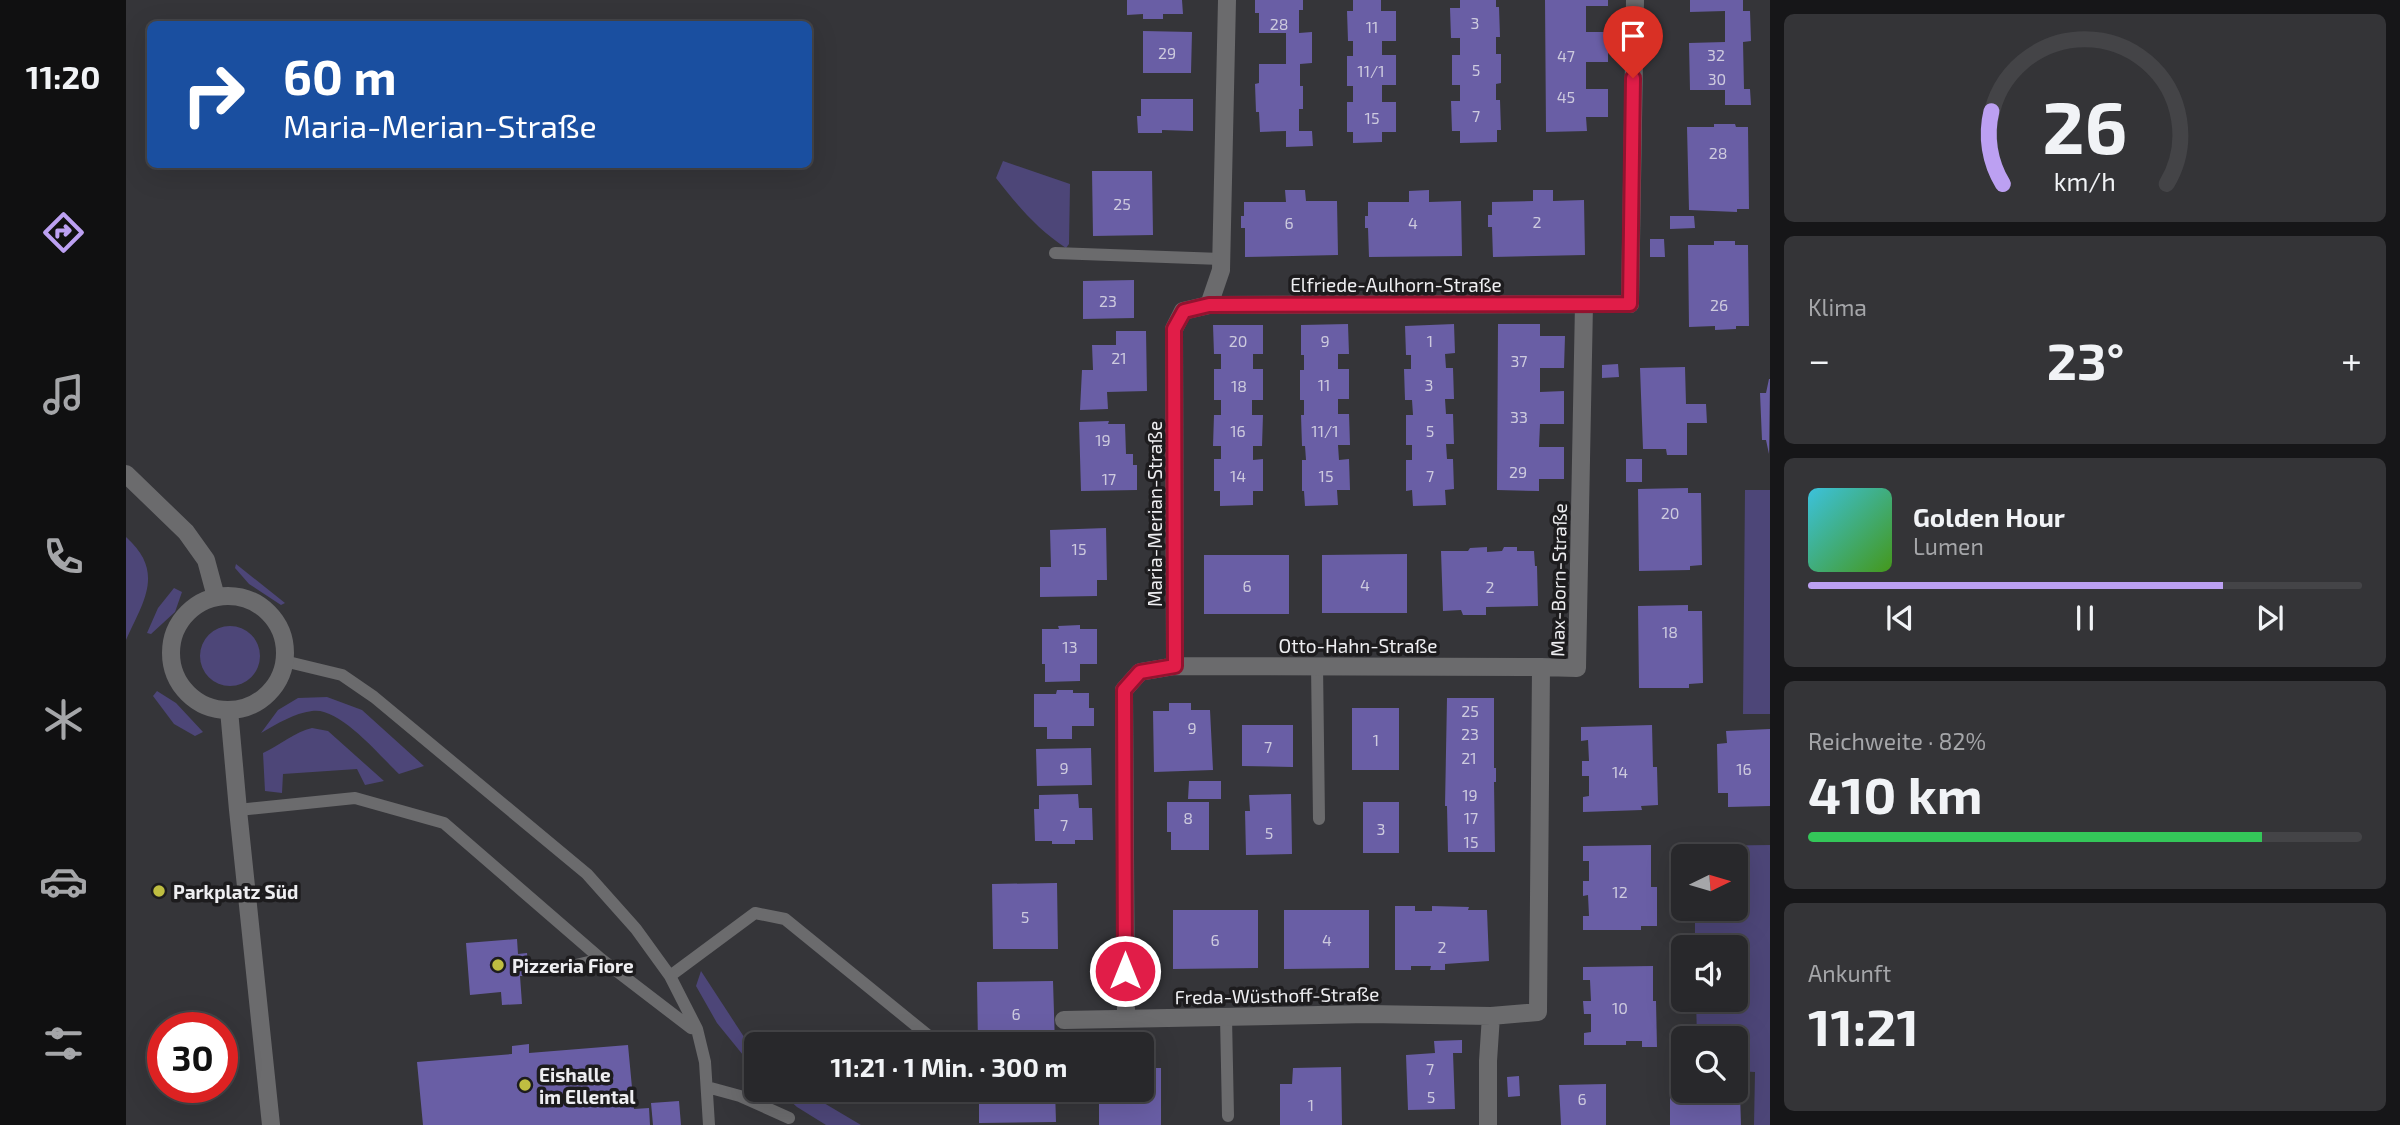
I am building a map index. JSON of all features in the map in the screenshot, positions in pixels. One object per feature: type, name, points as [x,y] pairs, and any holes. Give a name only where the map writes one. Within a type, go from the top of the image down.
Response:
[{"type":"street","points":[[1209,305],[1221,270],[1227,0]]},
{"type":"street","points":[[1584,304],[1630,304],[1635,0]]},
{"type":"street","name":"Elfriede-Aulhorn-Straße","points":[[1209,305],[1584,304]]},
{"type":"street","name":"Max-Born-Straße","points":[[1491,1016],[1538,1012],[1541,667],[1577,668],[1584,304]]},
{"type":"street","name":"Maria-Merian-Straße","points":[[1175,666],[1174,329],[1184,311],[1209,305]]},
{"type":"street","points":[[126,474],[186,532],[206,560],[216,597]]},
{"type":"street","points":[[233,596],[251,600],[266,610],[277,623],[283,635],[285,661],[280,676],[265,695],[245,707],[229,710],[215,708],[202,704],[180,684],[171,657],[175,630],[191,608],[216,597],[233,596]]},
{"type":"street","points":[[1126,1018],[1124,690],[1140,672],[1175,666]]},
{"type":"street","name":"Otto-Hahn-Straße","points":[[1175,666],[1541,667]]},
{"type":"street","points":[[229,710],[271,1125]]},
{"type":"street","name":"Freda-Wüsthoff-Straße","points":[[1064,1020],[1368,1014],[1491,1016]]},
{"type":"street","points":[[1488,1125],[1491,1016]]},
{"type":"lane","points":[[1055,253],[1221,259]]},
{"type":"lane","points":[[285,661],[342,675],[374,697],[587,874],[636,929],[670,976],[697,1029],[705,1062],[709,1125]]},
{"type":"lane","points":[[1317,665],[1319,819]]},
{"type":"lane","points":[[238,810],[355,798],[444,824],[601,959],[691,1028],[697,1029]]},
{"type":"lane","points":[[670,976],[755,913],[785,919],[924,1032]]},
{"type":"lane","points":[[559,970],[601,959]]},
{"type":"lane","points":[[1226,1017],[1228,1116]]},
{"type":"lane","points":[[708,1087],[740,1096],[789,1118]]},
{"type":"shaded area","points":[[1003,161],[1070,184],[1069,244],[1066,248],[1028,216],[996,178]]},
{"type":"shaded area","points":[[1745,490],[1770,490],[1770,714],[1743,714]]},
{"type":"shaded area","points":[[126,537],[138,550],[148,574],[144,599],[126,640]]},
{"type":"shaded area","points":[[236,564],[285,603],[281,605],[249,584],[235,568]]},
{"type":"shaded area","points":[[174,588],[182,592],[175,612],[151,634],[147,633],[158,608]]},
{"type":"shaded area","points":[[230,626],[247,631],[255,639],[260,656],[255,673],[247,681],[230,686],[213,681],[205,673],[200,656],[205,639],[213,631]]},
{"type":"shaded area","points":[[157,691],[176,703],[203,732],[195,736],[174,724],[153,696]]},
{"type":"shaded area","points":[[327,697],[362,710],[424,766],[399,774],[346,724],[323,712],[299,714],[261,733],[278,710],[298,698]]},
{"type":"shaded area","points":[[312,728],[328,731],[384,781],[365,785],[357,769],[283,774],[282,793],[265,791],[263,753]]},
{"type":"shaded area","points":[[1748,845],[1770,845],[1770,1125],[1754,1125],[1755,1072],[1748,1072],[1748,1026],[1697,1026],[1696,1012],[1748,1012],[1748,935],[1695,935],[1695,921],[1748,921]]},
{"type":"shaded area","points":[[701,971],[744,1037],[744,1056],[717,1023],[696,986]]},
{"type":"shaded area","points":[[791,1102],[822,1102],[861,1125],[826,1125]]},
{"type":"building","points":[[1127,0],[1182,0],[1183,14],[1163,14],[1163,19],[1143,19],[1143,14],[1127,15]]},
{"type":"building","points":[[1255,0],[1303,0],[1303,10],[1299,10],[1299,33],[1312,32],[1312,63],[1300,64],[1303,109],[1299,109],[1299,131],[1312,131],[1313,146],[1286,147],[1286,131],[1260,132],[1255,84],[1259,83],[1259,64],[1286,64],[1286,33],[1259,33],[1259,13],[1255,13]]},
{"type":"building","points":[[1353,0],[1381,0],[1381,11],[1396,11],[1396,41],[1382,41],[1382,55],[1396,55],[1396,85],[1382,85],[1382,102],[1396,102],[1396,132],[1382,132],[1382,142],[1353,143],[1353,132],[1347,132],[1347,102],[1353,102],[1353,86],[1347,86],[1347,56],[1353,56],[1353,41],[1348,41],[1347,11],[1353,11]]},
{"type":"building","points":[[1460,0],[1496,0],[1496,7],[1499,7],[1500,37],[1496,37],[1496,54],[1501,54],[1501,83],[1496,84],[1496,100],[1500,100],[1501,130],[1497,130],[1497,142],[1460,143],[1460,131],[1452,131],[1451,101],[1460,101],[1460,85],[1452,85],[1452,55],[1460,55],[1460,38],[1451,38],[1450,8],[1460,8]]},
{"type":"building","points":[[1545,0],[1608,0],[1608,6],[1586,6],[1586,32],[1608,32],[1608,62],[1586,62],[1586,89],[1608,89],[1608,117],[1586,117],[1587,131],[1546,132]]},
{"type":"building","points":[[1690,0],[1743,0],[1743,11],[1750,11],[1751,41],[1743,42],[1744,89],[1750,89],[1751,105],[1725,105],[1725,90],[1690,90],[1689,43],[1725,42],[1725,11],[1690,12]]},
{"type":"building","points":[[1143,31],[1192,32],[1191,73],[1143,73]]},
{"type":"building","points":[[1141,99],[1193,99],[1193,131],[1162,130],[1162,133],[1138,133],[1137,116],[1141,116]]},
{"type":"building","points":[[1714,124],[1748,127],[1749,209],[1737,209],[1737,212],[1689,210],[1687,127],[1714,127]]},
{"type":"building","points":[[1092,171],[1152,171],[1153,235],[1093,236]]},
{"type":"building","points":[[1285,190],[1305,190],[1306,201],[1337,201],[1338,255],[1245,257],[1245,228],[1241,228],[1244,202],[1286,202]]},
{"type":"building","points":[[1429,190],[1429,202],[1461,201],[1462,256],[1369,257],[1368,228],[1365,228],[1368,202],[1409,202],[1409,191]]},
{"type":"building","points":[[1533,190],[1553,190],[1553,201],[1584,200],[1585,255],[1493,257],[1492,227],[1488,227],[1492,202],[1533,201]]},
{"type":"building","points":[[1670,216],[1694,216],[1695,228],[1670,229]]},
{"type":"building","points":[[1650,239],[1664,239],[1665,257],[1650,257]]},
{"type":"building","points":[[1714,241],[1735,241],[1735,245],[1748,245],[1749,326],[1715,330],[1715,326],[1689,327],[1688,245],[1714,245]]},
{"type":"building","points":[[1134,280],[1134,318],[1083,319],[1083,281]]},
{"type":"building","points":[[1348,324],[1349,354],[1338,354],[1338,369],[1349,369],[1349,399],[1338,399],[1338,414],[1349,414],[1350,445],[1338,445],[1339,460],[1349,459],[1350,490],[1337,490],[1338,505],[1305,506],[1302,491],[1302,460],[1306,460],[1305,446],[1302,446],[1301,415],[1304,415],[1304,400],[1300,400],[1300,370],[1304,370],[1301,325]]},
{"type":"building","points":[[1454,324],[1455,353],[1445,354],[1446,368],[1453,368],[1454,399],[1445,399],[1446,414],[1453,414],[1454,444],[1446,444],[1447,459],[1453,459],[1454,489],[1445,490],[1446,505],[1413,506],[1412,490],[1406,491],[1406,460],[1412,460],[1412,445],[1406,445],[1406,415],[1413,415],[1412,400],[1405,400],[1404,369],[1411,369],[1411,355],[1406,355],[1405,326]]},
{"type":"building","points":[[1498,324],[1540,324],[1540,336],[1565,336],[1564,368],[1540,368],[1540,392],[1564,391],[1564,424],[1540,424],[1539,447],[1564,447],[1564,479],[1539,479],[1539,491],[1497,490]]},
{"type":"building","points":[[1213,325],[1263,325],[1263,354],[1253,354],[1253,369],[1263,369],[1263,400],[1252,400],[1252,415],[1263,415],[1262,446],[1253,446],[1253,460],[1263,459],[1263,491],[1253,491],[1253,505],[1220,506],[1220,491],[1214,491],[1214,459],[1221,459],[1221,446],[1213,446],[1214,415],[1221,415],[1221,400],[1214,400],[1214,369],[1221,369],[1221,354],[1214,354]]},
{"type":"building","points":[[1116,331],[1146,331],[1147,391],[1107,392],[1108,409],[1080,410],[1082,370],[1093,370],[1092,345],[1116,345]]},
{"type":"building","points":[[1618,364],[1619,377],[1602,378],[1602,365]]},
{"type":"building","points":[[1685,367],[1686,404],[1706,404],[1707,423],[1687,423],[1687,455],[1667,455],[1666,449],[1643,449],[1640,368]]},
{"type":"building","points":[[1769,379],[1769,454],[1766,440],[1762,440],[1760,393],[1766,393]]},
{"type":"building","points":[[1109,421],[1108,424],[1125,424],[1126,454],[1133,454],[1133,465],[1137,465],[1137,490],[1081,491],[1079,422]]},
{"type":"building","points":[[1626,459],[1642,459],[1642,482],[1626,482]]},
{"type":"building","points":[[1688,488],[1688,493],[1701,493],[1702,565],[1690,566],[1690,570],[1639,571],[1638,489]]},
{"type":"building","points":[[1106,528],[1107,580],[1097,580],[1097,596],[1040,597],[1040,567],[1051,567],[1050,530]]},
{"type":"building","points":[[1487,547],[1487,552],[1502,551],[1504,547],[1517,547],[1517,551],[1534,551],[1538,606],[1486,607],[1486,615],[1463,615],[1461,610],[1443,611],[1441,551],[1468,551],[1470,548]]},
{"type":"building","points":[[1407,554],[1407,613],[1322,613],[1322,555]]},
{"type":"building","points":[[1204,555],[1289,555],[1289,614],[1204,614]]},
{"type":"building","points":[[1688,605],[1688,611],[1702,611],[1703,683],[1689,684],[1689,688],[1639,688],[1638,606]]},
{"type":"building","points":[[1080,625],[1080,629],[1097,629],[1097,664],[1080,664],[1080,681],[1045,682],[1042,629]]},
{"type":"building","points":[[1057,690],[1089,693],[1089,708],[1094,708],[1094,726],[1072,726],[1072,739],[1047,739],[1047,727],[1034,727],[1034,694],[1056,694]]},
{"type":"building","points":[[1447,698],[1494,698],[1495,852],[1448,852],[1445,806]]},
{"type":"building","points":[[1169,703],[1191,703],[1191,710],[1210,710],[1213,770],[1154,772],[1153,711],[1169,711]]},
{"type":"building","points":[[1352,708],[1399,708],[1399,770],[1352,770]]},
{"type":"building","points":[[1242,725],[1293,725],[1293,767],[1242,766]]},
{"type":"building","points":[[1652,725],[1653,767],[1657,767],[1658,805],[1641,806],[1642,810],[1583,812],[1583,797],[1589,796],[1589,776],[1582,776],[1582,761],[1589,761],[1588,740],[1581,741],[1581,727]]},
{"type":"building","points":[[1770,729],[1770,806],[1728,807],[1728,793],[1718,793],[1717,744],[1727,743],[1726,731]]},
{"type":"building","points":[[1091,748],[1092,785],[1037,786],[1036,749]]},
{"type":"building","points":[[1189,781],[1221,781],[1221,799],[1188,799]]},
{"type":"building","points":[[1078,794],[1079,808],[1092,808],[1093,840],[1075,840],[1075,844],[1035,841],[1034,809],[1039,809],[1039,795]]},
{"type":"building","points":[[1291,794],[1292,854],[1246,855],[1245,811],[1250,811],[1249,795]]},
{"type":"building","points":[[1167,802],[1209,802],[1209,850],[1171,850],[1171,832],[1167,832]]},
{"type":"building","points":[[1363,802],[1399,802],[1399,853],[1363,853]]},
{"type":"building","points":[[1651,845],[1651,887],[1657,887],[1657,926],[1641,926],[1641,930],[1583,930],[1583,916],[1589,916],[1588,895],[1583,896],[1583,881],[1589,881],[1589,861],[1583,861],[1583,846]]},
{"type":"building","points":[[1057,883],[1058,949],[993,949],[992,884]]},
{"type":"building","points":[[1395,906],[1415,906],[1415,911],[1432,911],[1432,906],[1487,910],[1489,961],[1445,964],[1445,970],[1430,970],[1431,966],[1411,966],[1411,970],[1395,970]]},
{"type":"building","points":[[1173,910],[1258,910],[1258,968],[1173,969]]},
{"type":"building","points":[[1284,910],[1369,910],[1369,968],[1284,969]]},
{"type":"building","name":"Pizzeria Fiore","points":[[517,939],[518,954],[527,953],[529,976],[520,976],[522,1004],[502,1005],[501,992],[470,995],[466,943]]},
{"type":"building","points":[[1653,966],[1657,1047],[1642,1047],[1642,1041],[1626,1041],[1626,1045],[1584,1045],[1584,1033],[1591,1032],[1591,1014],[1584,1014],[1583,1001],[1591,1001],[1590,980],[1583,980],[1583,967]]},
{"type":"building","points":[[1053,981],[1055,1032],[978,1032],[977,982]]},
{"type":"building","points":[[1462,1040],[1462,1053],[1453,1053],[1455,1109],[1408,1110],[1406,1055],[1435,1053],[1434,1041]]},
{"type":"building","name":"Eishalle im Ellental","points":[[529,1044],[529,1053],[628,1045],[634,1109],[649,1108],[650,1125],[423,1125],[417,1062],[512,1054],[512,1046]]},
{"type":"building","points":[[1341,1067],[1342,1125],[1280,1125],[1280,1084],[1292,1084],[1293,1068]]},
{"type":"building","points":[[1154,1068],[1161,1068],[1161,1125],[1099,1125],[1099,1102],[1154,1102]]},
{"type":"building","points":[[1519,1076],[1520,1096],[1508,1097],[1507,1077]]},
{"type":"building","points":[[1606,1084],[1606,1125],[1561,1125],[1559,1085]]},
{"type":"building","points":[[1670,1095],[1671,1103],[1740,1103],[1741,1125],[1670,1125]]},
{"type":"building","points":[[679,1101],[681,1125],[653,1125],[651,1103]]},
{"type":"building","points":[[979,1102],[1055,1102],[1056,1122],[979,1123]]},
{"type":"place","name":"Parkplatz Süd","points":[[159,891]]},
{"type":"place","name":"Pizzeria Fiore","points":[[498,965]]},
{"type":"place","name":"Eishalle im Ellental","points":[[525,1085]]},
{"type":"route","points":[[1125,971],[1124,690],[1140,672],[1175,666],[1174,329],[1184,311],[1209,305],[1630,304],[1633,78]]}]
